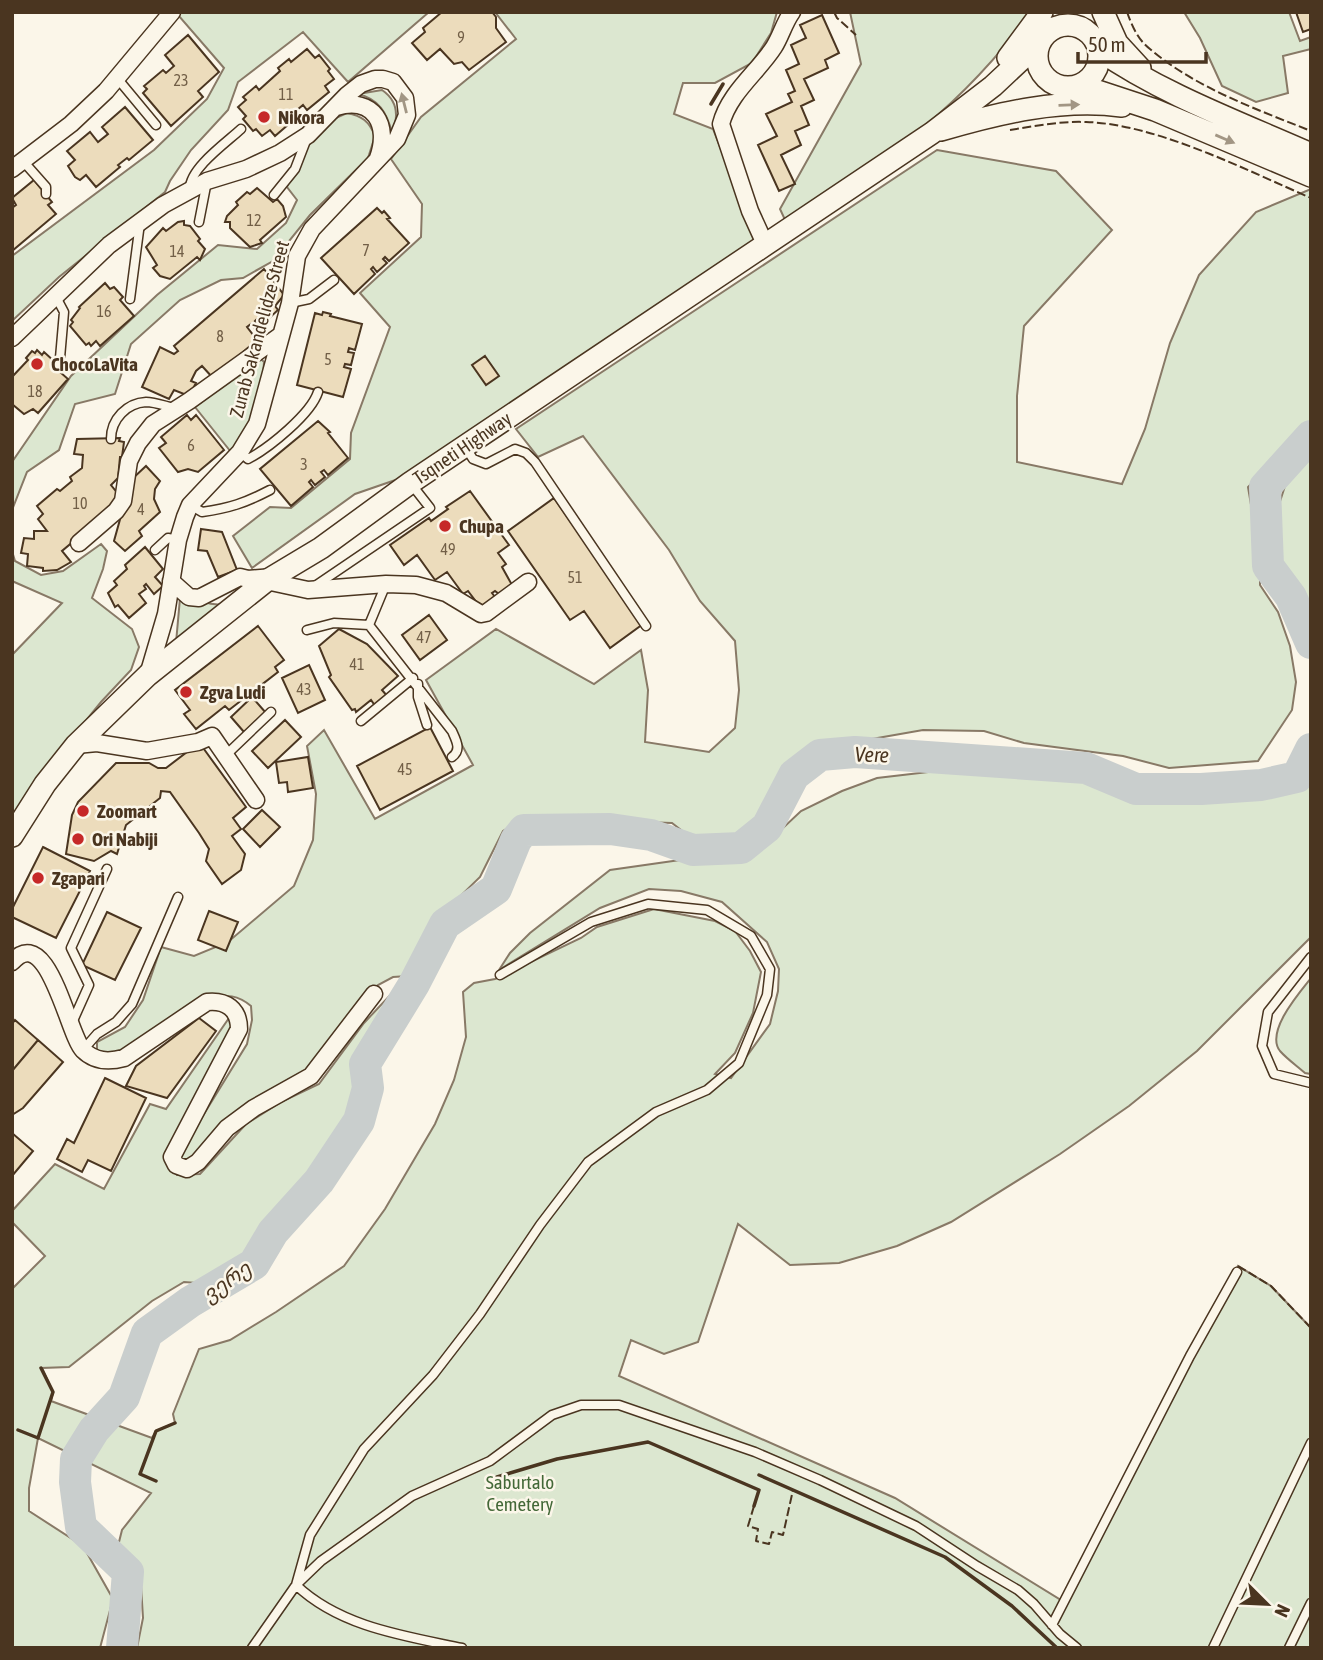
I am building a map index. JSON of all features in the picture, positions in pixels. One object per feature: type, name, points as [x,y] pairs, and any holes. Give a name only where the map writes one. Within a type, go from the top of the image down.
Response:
[{"type":"main road","points":[[1102,12],[1118,43],[1133,62],[1170,90]]},
{"type":"main road","points":[[968,115],[1014,51],[1047,24],[1074,25],[1087,22],[1099,50],[1096,71],[1086,82],[1079,85]]},
{"type":"main road","points":[[1047,24],[1037,51],[1039,68],[1049,81],[1057,85]]},
{"type":"main road","points":[[968,115],[1047,24]]},
{"type":"main road","points":[[1099,50],[1129,70],[1209,109],[1311,176]]},
{"type":"main road","points":[[968,115],[1004,106],[1057,85],[1079,85],[1155,110],[1196,127],[1311,154]]},
{"type":"main road","points":[[968,115],[1070,104],[1116,105],[1155,110]]},
{"type":"main road","name":"Tsqneti Highway","points":[[13,833],[76,746],[148,675],[270,579],[321,548],[410,483],[765,244],[932,133],[968,115]]},
{"type":"street","points":[[18,165],[71,124],[117,79],[172,12]]},
{"type":"street","points":[[765,244],[750,211],[721,124],[723,114],[774,47],[792,12]]},
{"type":"street","name":"Zurab Sakandelidze Street","points":[[12,338],[109,245],[141,220],[190,189],[246,169],[280,153],[308,135],[361,84],[375,79],[393,82],[400,90],[408,107],[404,128],[397,139],[343,194],[304,242],[297,256],[290,303],[257,424],[240,452],[190,505],[178,540],[166,614],[148,675]]},
{"type":"street","points":[[336,107],[355,104],[366,107],[380,122],[383,134],[377,160]]},
{"type":"street","points":[[79,543],[116,511],[123,501],[129,461],[138,443],[153,424],[281,335]]},
{"type":"street","points":[[171,581],[190,597],[199,598],[240,577],[270,579],[308,590],[386,584],[416,585],[446,593],[481,614],[528,582]]},
{"type":"street","points":[[76,746],[97,743],[147,751],[198,742],[212,736],[256,800]]},
{"type":"street","points":[[12,962],[22,955],[31,954],[40,958],[49,969],[75,1038],[83,1050],[98,1060],[110,1062],[124,1058],[207,1002],[218,1001],[234,1010],[239,1018],[239,1029],[172,1157],[176,1166],[187,1169],[198,1162],[227,1128],[254,1108],[311,1076],[374,994]]},
{"type":"lane","points":[[117,79],[156,125]]},
{"type":"lane","points":[[190,189],[189,183],[198,168],[241,129]]},
{"type":"lane","points":[[274,195],[295,169],[308,135]]},
{"type":"lane","points":[[18,165],[46,187],[46,194]]},
{"type":"lane","points":[[199,222],[207,181]]},
{"type":"lane","points":[[130,299],[141,220]]},
{"type":"lane","points":[[290,303],[309,299],[334,280]]},
{"type":"lane","points":[[55,295],[64,312],[60,358]]},
{"type":"lane","points":[[240,452],[248,459],[259,453],[305,413],[314,403],[318,392]]},
{"type":"lane","points":[[111,439],[114,424],[123,411],[135,404],[148,402],[177,409]]},
{"type":"lane","points":[[465,446],[472,459],[486,464],[514,449],[526,453],[538,464],[646,626]]},
{"type":"lane","points":[[308,590],[430,509],[410,483]]},
{"type":"lane","points":[[190,505],[202,512],[222,509],[245,504],[270,490]]},
{"type":"lane","points":[[155,550],[168,538],[178,540]]},
{"type":"lane","points":[[369,625],[386,584]]},
{"type":"lane","points":[[307,630],[334,623],[369,625],[452,731],[458,744],[456,755],[452,757]]},
{"type":"lane","points":[[361,721],[415,681]]},
{"type":"lane","points":[[415,681],[427,725]]},
{"type":"lane","points":[[225,756],[271,712]]},
{"type":"lane","points":[[71,1026],[89,985],[71,948],[107,869]]},
{"type":"lane","points":[[83,1050],[97,1034],[116,1022],[132,1004],[178,897]]},
{"type":"lane","points":[[296,1585],[310,1535],[363,1449],[433,1375],[480,1314],[540,1225],[589,1162],[656,1112],[707,1090],[738,1063],[767,995],[770,969],[751,936],[707,910],[648,904],[591,922],[500,975]]},
{"type":"lane","points":[[1311,957],[1268,1012],[1262,1046],[1275,1074],[1311,1083]]},
{"type":"lane","points":[[1052,1625],[1190,1356],[1237,1272]]},
{"type":"lane","points":[[252,1648],[296,1585],[321,1561],[412,1496],[490,1461],[552,1415],[581,1405],[619,1405],[755,1452],[916,1526],[1018,1590],[1077,1648]]},
{"type":"lane","points":[[1213,1648],[1311,1443]]},
{"type":"lane","points":[[296,1585],[332,1612],[396,1634],[462,1648]]},
{"type":"lane","points":[[1289,1648],[1311,1603]]},
{"type":"green space","points":[[180,12],[429,12],[348,82],[303,32],[238,82],[228,110],[191,150],[165,192],[59,277],[12,321],[12,256],[154,150],[207,99],[224,68],[178,15]]},
{"type":"green space","points":[[495,12],[777,12],[771,33],[752,63],[715,83],[683,83],[674,114],[713,129],[758,244],[407,476],[355,494],[252,568],[233,536],[270,507],[291,508],[350,459],[351,433],[390,327],[360,293],[421,237],[422,204],[391,159],[421,117],[516,39]]},
{"type":"green space","points":[[850,12],[1032,12],[976,78],[929,123],[786,222],[780,209],[861,64]]},
{"type":"green space","points":[[1184,12],[1289,12],[1300,41],[1311,37],[1311,49],[1283,56],[1288,93],[1256,102],[1222,86],[1200,38]]},
{"type":"green space","points":[[382,90],[396,109],[392,133],[388,119],[377,103],[358,94]]},
{"type":"green space","points":[[347,113],[364,120],[373,131],[375,136],[368,158],[310,215],[273,261],[243,278],[221,280],[180,300],[131,344],[115,394],[75,404],[59,450],[27,472],[12,510],[12,462],[71,376],[157,295],[218,245],[257,249],[286,223],[297,200],[287,187],[301,145],[329,121]]},
{"type":"green space","points":[[937,150],[1056,171],[1112,230],[1024,326],[1017,396],[1017,462],[1122,484],[1145,429],[1170,343],[1199,275],[1256,212],[1311,189],[1311,430],[1296,438],[1248,487],[1260,558],[1260,585],[1278,612],[1290,646],[1296,682],[1292,710],[1258,761],[1169,768],[1123,756],[1024,743],[984,731],[923,730],[815,749],[793,771],[761,824],[734,839],[690,837],[672,823],[525,818],[503,831],[480,877],[439,917],[408,976],[393,977],[378,985],[307,1074],[192,1163],[181,1159],[183,1148],[247,1044],[252,1020],[251,1006],[232,996],[210,998],[119,1054],[102,1053],[97,1050],[97,1042],[125,1027],[143,1000],[161,947],[194,956],[228,942],[294,886],[313,840],[316,794],[307,746],[324,730],[375,819],[473,765],[426,680],[496,629],[594,684],[641,650],[648,690],[645,742],[709,752],[735,728],[739,690],[735,641],[700,601],[669,550],[583,436],[538,457],[516,429]]},
{"type":"green space","points":[[260,358],[264,362],[258,399],[251,423],[235,457],[195,407]]},
{"type":"green space","points":[[1311,454],[1311,610],[1278,556],[1274,520],[1285,486]]},
{"type":"green space","points":[[101,544],[107,551],[92,598],[132,629],[139,647],[131,670],[45,771],[12,819],[12,655],[62,603],[12,581],[12,551],[15,561],[41,575],[63,571]]},
{"type":"green space","points":[[181,587],[204,602],[230,603],[205,616],[176,643]]},
{"type":"green space","name":"Saburtalo Cemetery","points":[[1311,766],[1311,937],[1197,1051],[1129,1106],[1060,1154],[951,1222],[897,1246],[839,1263],[790,1265],[738,1224],[698,1342],[664,1354],[631,1340],[619,1376],[895,1498],[1061,1600],[1184,1360],[1238,1266],[1271,1286],[1311,1328],[1311,1648],[137,1648],[143,1618],[140,1570],[118,1546],[122,1530],[151,1493],[38,1438],[29,1488],[29,1511],[83,1546],[113,1599],[100,1648],[12,1648],[12,1289],[45,1256],[12,1222],[12,1211],[55,1164],[104,1189],[150,1104],[166,1109],[229,1018],[235,1021],[172,1167],[177,1175],[200,1174],[246,1124],[281,1102],[319,1084],[364,1023],[394,991],[401,992],[357,1066],[357,1105],[337,1147],[319,1169],[264,1222],[246,1260],[211,1284],[184,1282],[152,1301],[69,1367],[42,1368],[53,1392],[51,1401],[152,1438],[156,1431],[175,1423],[173,1414],[199,1349],[230,1340],[344,1266],[385,1209],[435,1124],[454,1080],[466,1037],[463,992],[474,983],[495,979],[581,938],[597,927],[654,909],[715,921],[735,931],[761,972],[753,1013],[735,1053],[715,1074],[731,1078],[770,1024],[778,991],[779,969],[767,942],[722,902],[681,891],[649,889],[600,908],[499,970],[510,953],[530,933],[610,870],[694,858],[730,860],[766,844],[801,811],[877,778],[954,769],[1001,768],[1112,785],[1136,795],[1207,798],[1296,787]]},
{"type":"green space","points":[[1311,978],[1311,1074],[1305,1073],[1280,1051],[1277,1034],[1285,1013]]},
{"type":"building","points":[[442,12],[492,12],[496,17],[496,28],[506,42],[469,70],[462,62],[454,64],[440,49],[427,60],[412,43],[425,32],[423,28]]},
{"type":"building","points":[[1296,12],[1311,12],[1311,29],[1303,32]]},
{"type":"building","points":[[822,15],[839,53],[825,60],[828,68],[804,79],[814,100],[801,106],[809,125],[795,131],[801,145],[781,155],[795,184],[779,191],[758,145],[777,136],[766,114],[792,102],[788,94],[795,91],[786,70],[799,64],[791,45],[806,38],[800,25]]},
{"type":"building","points":[[188,35],[219,72],[198,91],[203,97],[171,126],[143,93],[147,89],[144,86],[163,70],[166,73],[174,66],[165,55]]},
{"type":"building","points":[[307,49],[315,58],[319,55],[330,69],[328,71],[334,79],[325,86],[329,92],[307,110],[303,105],[285,120],[289,124],[275,136],[270,130],[262,136],[256,129],[253,131],[243,119],[246,116],[238,107],[246,100],[243,97],[256,86],[259,90],[280,71],[278,68],[289,59],[291,62]]},
{"type":"building","points":[[125,107],[153,140],[129,160],[127,158],[118,165],[120,167],[96,187],[86,175],[80,180],[75,177],[68,166],[75,160],[67,151],[90,132],[98,142],[108,134],[102,127]]},
{"type":"building","points":[[34,180],[52,202],[48,205],[56,214],[12,251],[12,208],[16,205],[12,198]]},
{"type":"building","points":[[257,188],[273,202],[277,199],[283,206],[286,217],[260,240],[262,243],[250,247],[230,228],[230,222],[225,222],[238,205],[236,202],[247,192],[250,194]]},
{"type":"building","points":[[377,208],[382,213],[384,211],[390,218],[387,219],[409,243],[389,261],[385,257],[383,259],[387,263],[377,272],[373,267],[371,269],[375,274],[354,294],[321,258]]},
{"type":"building","points":[[184,221],[184,225],[190,226],[205,249],[200,260],[197,257],[170,279],[160,276],[153,268],[157,265],[146,247],[163,228],[166,231]]},
{"type":"building","points":[[264,269],[284,295],[275,306],[278,310],[264,323],[258,318],[255,321],[262,328],[257,332],[251,324],[247,327],[257,340],[213,378],[202,366],[191,381],[196,383],[189,396],[174,390],[169,399],[142,387],[160,347],[174,354],[178,351],[174,346]]},
{"type":"building","points":[[105,283],[110,289],[114,287],[123,297],[120,300],[134,316],[100,346],[96,341],[91,346],[89,343],[86,345],[70,326],[73,322],[71,320],[79,307]]},
{"type":"building","points":[[323,312],[362,324],[355,350],[349,348],[348,352],[354,353],[351,365],[345,364],[344,367],[351,369],[343,397],[297,385],[315,313],[322,315]]},
{"type":"building","points":[[37,350],[42,355],[44,352],[55,362],[52,365],[68,379],[38,413],[33,409],[24,414],[12,404],[12,377],[28,360],[26,358],[32,351],[35,353]]},
{"type":"building","points":[[485,356],[499,376],[486,385],[472,365]]},
{"type":"building","points":[[187,415],[191,420],[196,415],[224,450],[198,472],[188,469],[178,472],[159,448],[166,443],[161,437]]},
{"type":"building","points":[[318,421],[330,432],[328,433],[348,458],[328,475],[324,470],[321,472],[325,477],[315,485],[311,480],[309,482],[313,487],[291,506],[260,469]]},
{"type":"building","points":[[120,438],[119,441],[124,442],[118,478],[111,485],[123,500],[62,551],[71,562],[57,570],[43,571],[43,568],[27,566],[28,554],[21,553],[24,538],[34,539],[34,531],[47,531],[38,519],[43,514],[37,506],[57,489],[60,491],[72,481],[70,477],[82,468],[83,455],[74,454],[77,439]]},
{"type":"building","points":[[146,466],[160,481],[155,489],[154,499],[160,512],[139,531],[142,536],[125,551],[114,541],[131,480]]},
{"type":"building","points":[[470,491],[509,545],[498,553],[506,564],[502,567],[512,585],[499,594],[495,591],[492,593],[495,597],[481,608],[468,591],[463,594],[447,572],[435,580],[417,555],[404,565],[390,545],[429,518],[431,521]]},
{"type":"building","points":[[554,498],[643,624],[610,648],[584,611],[570,620],[508,531]]},
{"type":"building","points":[[201,529],[222,532],[237,570],[218,577],[207,551],[198,550]]},
{"type":"building","points":[[145,547],[163,569],[155,577],[163,586],[154,594],[146,584],[146,589],[139,594],[146,603],[129,618],[118,605],[115,607],[108,593],[117,585],[114,581],[127,569],[125,565]]},
{"type":"building","points":[[429,615],[447,640],[420,660],[402,635]]},
{"type":"building","points":[[258,626],[284,660],[275,667],[278,672],[229,710],[225,706],[196,729],[184,714],[190,710],[175,690]]},
{"type":"building","points":[[339,629],[367,644],[398,676],[382,690],[388,697],[376,707],[371,700],[356,712],[355,709],[352,710],[329,677],[331,675],[319,646]]},
{"type":"building","points":[[309,665],[325,700],[298,713],[282,678]]},
{"type":"building","points":[[252,697],[266,713],[244,732],[231,717]]},
{"type":"building","points":[[285,720],[301,737],[268,768],[252,751]]},
{"type":"building","points":[[430,727],[453,771],[380,810],[357,766]]},
{"type":"building","points":[[201,745],[246,807],[233,818],[241,829],[232,836],[245,854],[241,870],[222,884],[206,861],[209,849],[199,833],[170,792],[161,791],[160,798],[126,825],[117,854],[111,851],[94,861],[66,854],[72,815],[78,802],[116,763],[149,763],[158,768],[166,768],[191,749]]},
{"type":"building","points":[[308,757],[313,788],[288,792],[287,782],[279,783],[276,762]]},
{"type":"building","points":[[262,810],[280,827],[260,847],[243,829]]},
{"type":"building","points":[[43,847],[90,871],[56,938],[12,917],[12,909]]},
{"type":"building","points":[[209,911],[238,922],[226,951],[198,940]]},
{"type":"building","points":[[107,912],[141,928],[115,980],[82,965]]},
{"type":"building","points":[[199,1018],[216,1031],[167,1098],[126,1086],[136,1066]]},
{"type":"building","points":[[15,1020],[38,1040],[12,1071],[12,1024]]},
{"type":"building","points":[[38,1040],[63,1062],[23,1108],[12,1115],[12,1071]]},
{"type":"building","points":[[105,1078],[146,1098],[111,1171],[88,1160],[82,1172],[57,1159],[67,1139],[74,1143]]},
{"type":"building","points":[[12,1133],[33,1151],[12,1176]]},
{"type":"waterway","name":"Vere","points":[[1311,436],[1265,487],[1268,566],[1291,597],[1311,643]]},
{"type":"waterway","name":"ვერე","points":[[122,1648],[128,1572],[81,1527],[75,1482],[76,1459],[94,1430],[124,1397],[147,1333],[190,1302],[254,1264],[273,1232],[319,1181],[359,1121],[368,1088],[365,1064],[414,984],[445,924],[496,889],[516,840],[524,830],[610,829],[651,835],[693,850],[741,848],[767,827],[794,775],[820,755],[855,752],[1086,768],[1136,789],[1201,789],[1261,785],[1297,777],[1311,749]]},
{"type":"fence","points":[[834,12],[856,35]]},
{"type":"fence","points":[[1127,12],[1142,41],[1168,63],[1227,96],[1311,131]]},
{"type":"fence","points":[[1010,130],[1086,122],[1142,131],[1200,150],[1311,198]]},
{"type":"fence","points":[[1238,1266],[1271,1286],[1311,1328]]},
{"type":"fence","points":[[754,1506],[748,1526],[758,1529],[756,1541],[769,1544],[772,1532],[783,1535],[793,1490]]},
{"type":"wall","points":[[711,104],[723,84]]},
{"type":"wall","points":[[18,1430],[38,1438],[53,1392],[41,1368]]},
{"type":"wall","points":[[156,1481],[140,1474],[156,1431],[175,1423]]},
{"type":"wall","points":[[497,1477],[557,1459],[648,1442],[759,1490],[754,1506]]},
{"type":"wall","points":[[759,1475],[945,1557],[1012,1606],[1057,1648]]},
{"type":"place","name":"Nikora","points":[[264,117]]},
{"type":"place","name":"ChocoLaVita","points":[[37,364]]},
{"type":"place","name":"Chupa","points":[[445,526]]},
{"type":"place","name":"Zgva Ludi","points":[[186,692]]},
{"type":"place","name":"Zoomart","points":[[83,811]]},
{"type":"place","name":"Ori Nabiji","points":[[78,839]]},
{"type":"place","name":"Zgapari","points":[[38,878]]}]
